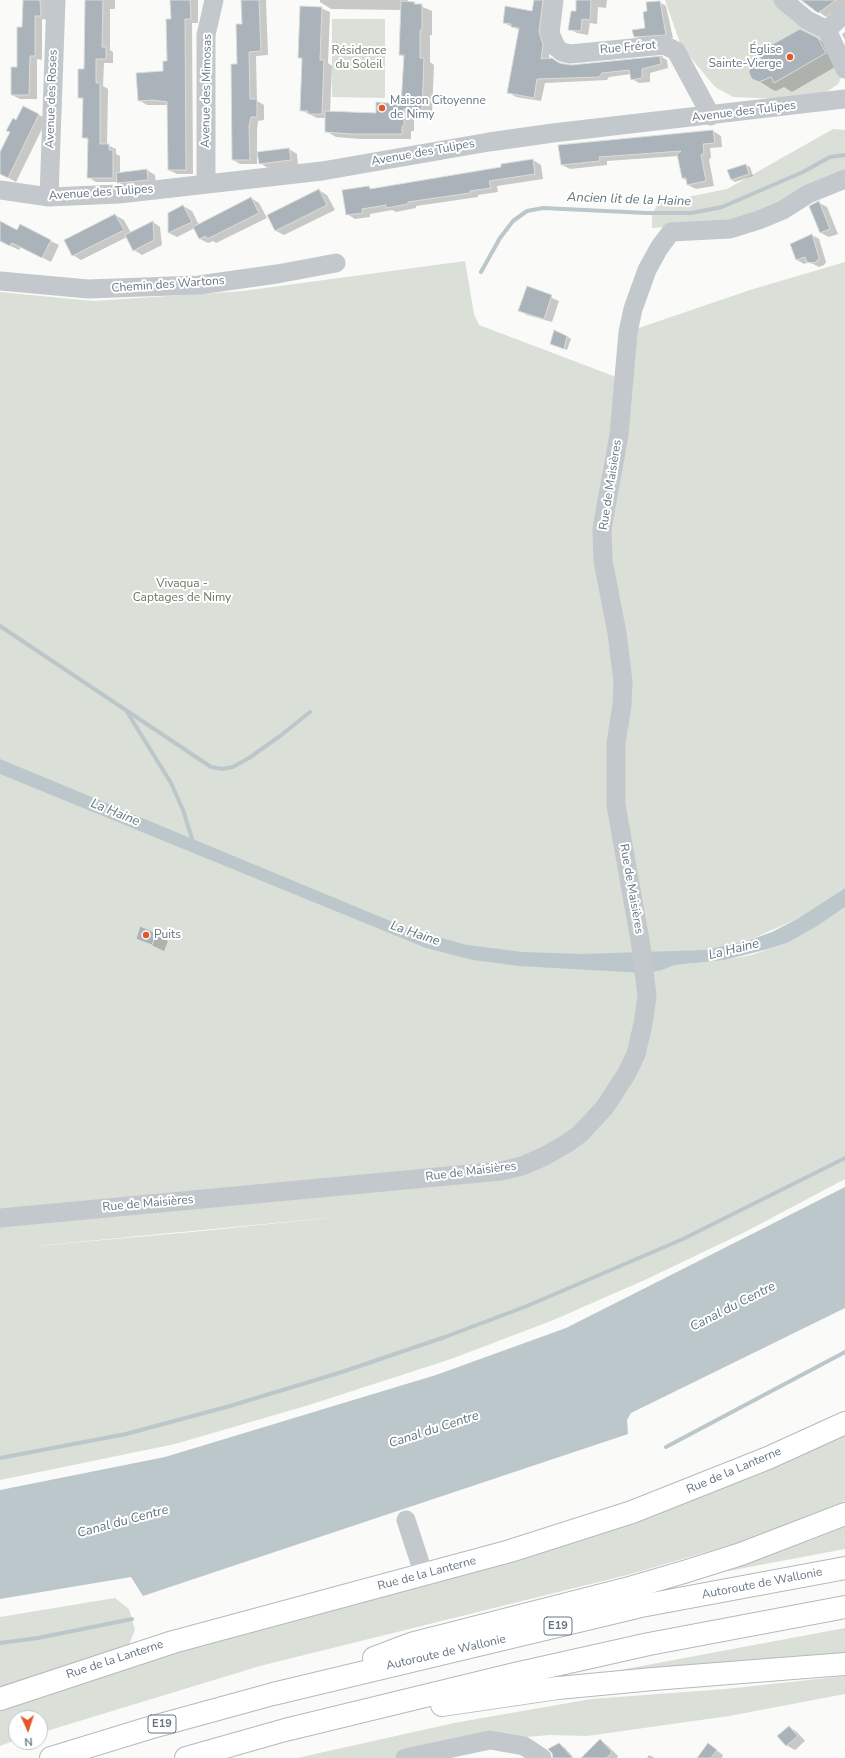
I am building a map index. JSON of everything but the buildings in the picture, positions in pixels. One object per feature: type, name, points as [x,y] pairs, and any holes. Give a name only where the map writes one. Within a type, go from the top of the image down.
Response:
[{"type":"main road","name":"Rue de la Lanterne","points":[[0,1699],[173,1642],[286,1610],[424,1575],[510,1551],[632,1512],[768,1458],[845,1423]]},
{"type":"main road","points":[[273,1694],[411,1644],[626,1589],[684,1572],[741,1554],[845,1514]]},
{"type":"main road","name":"Autoroute de Wallonie","points":[[51,1758],[149,1728],[273,1694],[641,1606],[845,1568]]},
{"type":"main road","points":[[186,1758],[284,1730],[515,1674],[642,1645],[845,1607]]},
{"type":"main road","points":[[284,1730],[558,1688],[845,1664]]},
{"type":"street","name":"Avenue des Roses","points":[[49,197],[56,0]]},
{"type":"street","name":"Avenue des Mimosas","points":[[206,184],[206,35],[214,0]]},
{"type":"street","name":"Rue Frérot","points":[[554,0],[550,33],[556,47],[562,52],[570,54],[664,45],[676,51],[711,116]]},
{"type":"street","points":[[783,0],[807,20],[827,30],[845,69]]},
{"type":"street","points":[[827,30],[845,13]]},
{"type":"street","name":"Avenue des Tulipes","points":[[0,190],[49,197],[119,194],[322,171],[489,142],[546,134],[711,116],[845,99]]},
{"type":"street","name":"Rue de Maisières","points":[[0,1218],[500,1171],[522,1166],[543,1157],[566,1144],[580,1134],[606,1107],[627,1072],[637,1048],[645,1011],[645,979],[641,946],[616,805],[616,744],[622,705],[623,682],[617,633],[603,561],[602,529],[619,435],[628,332],[633,309],[647,270],[659,248],[671,232],[730,229],[759,220],[783,210],[808,194],[845,179]]},
{"type":"street","name":"Chemin des Wartons","points":[[0,281],[88,289],[179,286],[277,274],[336,263]]},
{"type":"street","points":[[406,1520],[424,1575]]},
{"type":"street","points":[[405,1758],[490,1740],[524,1746],[542,1758]]},
{"type":"green space","points":[[665,0],[774,0],[817,30],[839,67],[841,78],[838,84],[822,95],[790,99],[733,97],[715,87],[681,46]]},
{"type":"green space","name":"Résidence du Soleil","points":[[332,19],[385,19],[385,98],[332,97]]},
{"type":"green space","points":[[833,129],[845,130],[845,179],[759,220],[652,228],[652,215],[658,203],[727,189]]},
{"type":"green space","name":"Vivaqua - Captages de Nimy","points":[[465,261],[474,314],[479,325],[624,380],[630,331],[750,290],[845,262],[845,888],[797,919],[747,941],[703,950],[643,953],[662,970],[675,965],[725,960],[751,955],[787,943],[816,927],[845,907],[845,1179],[747,1231],[647,1279],[551,1321],[451,1359],[309,1405],[175,1444],[0,1480],[0,292],[93,301],[243,291]],"holes":[[[337,1217],[192,1232],[15,1248]]]},
{"type":"green space","points":[[845,1433],[845,1501],[758,1537],[631,1574],[260,1666],[48,1731],[48,1710],[8,1710],[8,1743],[0,1746],[0,1709]]},
{"type":"green space","points":[[845,1521],[845,1549],[728,1571],[726,1566]]},
{"type":"green space","points":[[115,1598],[129,1609],[135,1630],[128,1647],[0,1690],[0,1617]]},
{"type":"green space","points":[[845,1628],[845,1658],[617,1675],[615,1671]]},
{"type":"green space","points":[[845,1676],[845,1694],[729,1716],[587,1736],[550,1735],[490,1740],[405,1758],[297,1758],[454,1723],[591,1699],[726,1689]]},
{"type":"water","name":"La Haine","points":[[0,759],[412,930],[467,945],[522,952],[582,954],[703,950],[747,941],[772,932],[797,919],[845,888],[845,907],[816,927],[787,943],[725,960],[675,965],[662,970],[645,973],[519,966],[473,960],[426,948],[0,774]]},
{"type":"water","name":"Canal du Centre","points":[[845,1187],[845,1308],[631,1413],[627,1420],[628,1434],[143,1596],[131,1577],[0,1599],[0,1490],[165,1457],[436,1375],[566,1328]]},
{"type":"waterway","name":"Ancien lit de la Haine","points":[[481,272],[500,238],[513,221],[527,211],[543,208],[647,213],[691,213],[722,207],[803,172],[830,157],[845,155]]},
{"type":"waterway","points":[[0,626],[211,767],[222,769],[233,767],[249,758],[280,736],[310,712]]},
{"type":"waterway","points":[[127,712],[171,783],[183,810],[193,842]]},
{"type":"waterway","points":[[0,1458],[126,1434],[230,1406],[342,1372],[445,1337],[527,1306],[683,1239],[845,1158]]},
{"type":"waterway","points":[[666,1447],[845,1352]]},
{"type":"waterway","points":[[0,1643],[38,1638],[132,1619]]},
{"type":"place","name":"Église Sainte-Vierge","points":[[790,57]]},
{"type":"place","name":"Maison Citoyenne de Nimy","points":[[382,108]]},
{"type":"place","name":"Puits","points":[[146,935]]}]
